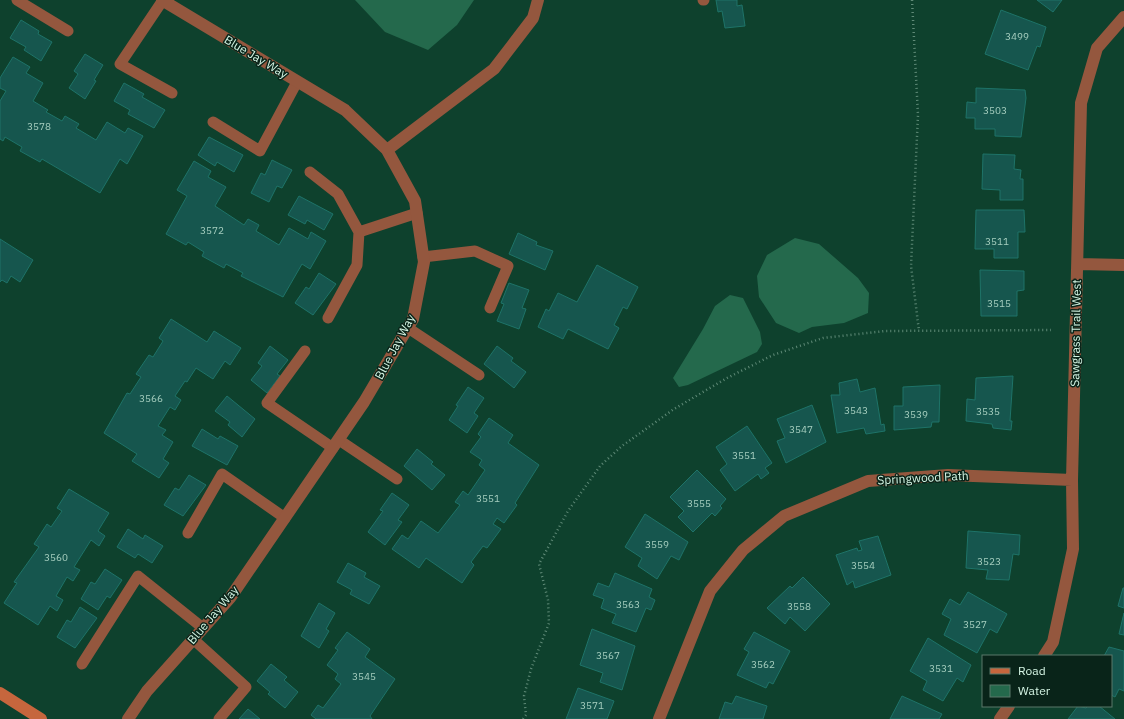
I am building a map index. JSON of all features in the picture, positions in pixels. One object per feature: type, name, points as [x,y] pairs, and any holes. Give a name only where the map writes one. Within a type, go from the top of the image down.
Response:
[{"type":"street","name":"Blue Jay Way","points":[[128,719],[147,691],[230,598],[364,402],[413,319],[424,262],[415,201],[387,150],[344,110],[162,0]]},
{"type":"street","points":[[387,150],[494,69],[533,18],[538,0]]},
{"type":"street","name":"Sawgrass Trail West","points":[[1045,655],[1054,642],[1073,549],[1072,480],[1078,264],[1080,103],[1097,48],[1124,17]]},
{"type":"street","points":[[1078,264],[1124,265]]},
{"type":"street","name":"Springwood Path","points":[[659,719],[710,590],[743,550],[784,516],[868,481],[948,475],[1072,480]]},
{"type":"street","points":[[0,693],[41,719]]},
{"type":"street","points":[[1000,719],[1008,707]]},
{"type":"lane","points":[[17,0],[68,31]]},
{"type":"lane","points":[[162,0],[120,64],[172,93]]},
{"type":"lane","points":[[213,122],[260,151],[297,82]]},
{"type":"lane","points":[[310,172],[338,194],[359,232],[357,265],[328,318]]},
{"type":"lane","points":[[359,232],[417,213]]},
{"type":"lane","points":[[423,257],[475,251],[508,266],[490,308]]},
{"type":"lane","points":[[408,328],[479,375]]},
{"type":"lane","points":[[305,351],[267,403],[397,479]]},
{"type":"lane","points":[[188,533],[222,474],[285,518]]},
{"type":"lane","points":[[82,664],[138,576],[203,628]]},
{"type":"lane","points":[[194,639],[246,687],[219,719]]},
{"type":"path","points":[[912,0],[918,115],[910,266],[919,331]]},
{"type":"path","points":[[523,719],[526,715],[524,696],[531,669],[549,623],[548,600],[539,564],[568,511],[600,466],[622,446],[674,409],[727,378],[773,355],[823,338],[886,331],[1051,330]]},
{"type":"water","points":[[355,0],[474,0],[457,25],[428,50],[385,32]]},
{"type":"water","points":[[795,238],[819,244],[858,278],[869,293],[868,313],[844,323],[812,327],[799,333],[776,323],[759,297],[757,276],[767,255]]},
{"type":"water","points":[[730,295],[743,298],[760,332],[762,344],[757,352],[688,385],[679,387],[673,378],[703,329],[715,306]]},
{"type":"building","points":[[716,0],[737,0],[737,6],[742,5],[745,26],[725,28],[722,11],[718,12]]},
{"type":"building","points":[[1037,0],[1062,0],[1053,12]]},
{"type":"building","points":[[1001,10],[1046,27],[1040,47],[1037,46],[1028,70],[985,54]]},
{"type":"building","points":[[21,20],[39,31],[38,34],[52,42],[41,61],[24,50],[26,47],[10,38]]},
{"type":"building","points":[[85,54],[103,65],[94,80],[96,81],[85,99],[69,88],[78,74],[74,71]]},
{"type":"building","points":[[13,57],[30,67],[26,73],[43,83],[33,101],[48,110],[46,112],[62,121],[65,116],[79,124],[76,128],[96,140],[107,122],[125,133],[128,128],[143,136],[127,164],[120,159],[100,193],[42,159],[40,162],[20,151],[22,147],[5,137],[3,141],[0,139],[0,101],[6,91],[0,88],[0,78]]},
{"type":"building","points":[[124,83],[144,94],[142,97],[165,110],[154,128],[128,114],[130,110],[114,101]]},
{"type":"building","points":[[976,88],[1025,90],[1026,98],[1021,137],[995,136],[995,129],[975,129],[975,118],[966,118],[967,102],[976,103]]},
{"type":"building","points":[[209,137],[243,155],[234,172],[217,162],[215,166],[198,155]]},
{"type":"building","points":[[983,154],[1015,155],[1014,169],[1021,170],[1020,179],[1023,179],[1023,200],[1000,200],[1000,190],[982,189]]},
{"type":"building","points":[[272,160],[292,170],[282,188],[277,186],[269,202],[251,193],[261,173],[265,175]]},
{"type":"building","points":[[194,161],[211,171],[208,177],[226,187],[215,206],[244,225],[248,219],[259,225],[256,231],[279,245],[289,228],[308,239],[311,232],[326,241],[310,269],[302,264],[283,297],[241,276],[243,273],[226,264],[224,268],[202,256],[204,252],[188,242],[186,245],[166,234],[187,196],[177,190]]},
{"type":"building","points":[[299,196],[333,214],[324,230],[307,220],[305,224],[288,215]]},
{"type":"building","points":[[976,210],[1024,210],[1025,232],[1018,232],[1018,258],[994,258],[994,249],[975,249]]},
{"type":"building","points":[[518,233],[537,242],[536,245],[553,251],[545,270],[509,254]]},
{"type":"building","points":[[0,239],[33,260],[20,282],[11,276],[7,283],[2,280],[0,282]]},
{"type":"building","points":[[597,265],[638,287],[627,309],[623,307],[614,325],[619,328],[608,349],[568,329],[563,339],[538,327],[546,309],[549,311],[558,293],[577,302]]},
{"type":"building","points":[[980,270],[1024,271],[1024,290],[1017,291],[1017,316],[981,316]]},
{"type":"building","points":[[319,273],[336,284],[313,315],[295,303],[306,287],[309,289]]},
{"type":"building","points":[[509,283],[529,290],[522,308],[526,309],[519,329],[497,321],[504,304],[501,303]]},
{"type":"building","points":[[171,319],[207,342],[214,331],[241,348],[230,365],[225,361],[213,379],[196,368],[175,396],[181,400],[175,410],[170,407],[158,426],[166,430],[162,435],[173,442],[163,459],[169,463],[159,478],[132,461],[137,454],[104,433],[127,393],[130,394],[141,377],[136,374],[149,355],[153,357],[163,341],[159,338]]},
{"type":"building","points":[[270,346],[288,360],[277,374],[280,376],[267,393],[251,380],[262,366],[258,363]]},
{"type":"building","points":[[497,346],[513,358],[511,361],[526,372],[514,388],[484,364]]},
{"type":"building","points":[[1013,376],[1010,421],[1012,421],[1011,430],[993,428],[992,424],[966,421],[967,399],[975,400],[976,378]]},
{"type":"building","points":[[857,379],[860,392],[875,388],[881,425],[884,424],[885,431],[866,434],[864,428],[837,433],[831,395],[840,395],[839,383]]},
{"type":"building","points":[[940,385],[939,422],[932,422],[931,427],[894,430],[894,406],[903,406],[903,387]]},
{"type":"building","points":[[468,387],[484,398],[474,413],[478,416],[467,433],[449,420],[458,406],[456,405]]},
{"type":"building","points":[[227,396],[255,419],[242,437],[228,425],[230,422],[215,411]]},
{"type":"building","points":[[812,405],[826,442],[786,463],[777,441],[785,438],[777,419]]},
{"type":"building","points":[[489,418],[513,435],[508,443],[539,465],[515,503],[517,505],[504,523],[497,518],[493,524],[501,529],[487,548],[483,546],[471,562],[474,565],[462,583],[426,558],[419,568],[392,549],[402,535],[408,539],[421,521],[438,533],[460,505],[455,502],[463,491],[468,495],[485,470],[479,465],[482,460],[470,452],[481,437],[478,434]]},
{"type":"building","points":[[747,426],[772,463],[765,468],[769,473],[761,479],[758,474],[735,491],[720,470],[727,464],[716,447]]},
{"type":"building","points":[[202,429],[218,439],[220,436],[238,446],[227,465],[192,446]]},
{"type":"building","points":[[417,449],[433,462],[431,464],[445,475],[432,490],[404,466]]},
{"type":"building","points":[[697,470],[726,499],[720,506],[722,508],[715,516],[712,513],[693,532],[678,517],[684,511],[670,497]]},
{"type":"building","points":[[189,475],[206,485],[183,516],[164,505],[175,488],[179,490]]},
{"type":"building","points":[[69,489],[109,513],[98,531],[105,536],[99,546],[91,540],[74,567],[80,570],[73,581],[67,577],[56,596],[63,600],[57,611],[50,606],[38,625],[4,603],[17,583],[14,582],[39,547],[34,544],[47,524],[51,527],[62,511],[57,508]]},
{"type":"building","points":[[392,493],[409,505],[398,520],[402,522],[385,545],[368,532],[383,511],[380,510]]},
{"type":"building","points":[[645,514],[688,542],[679,560],[671,556],[657,579],[638,566],[642,558],[625,547]]},
{"type":"building","points":[[128,529],[143,539],[145,535],[163,546],[152,563],[138,554],[135,558],[117,547]]},
{"type":"building","points":[[968,531],[1020,535],[1019,555],[1013,554],[1009,580],[986,579],[988,570],[966,568]]},
{"type":"building","points":[[878,536],[891,575],[855,588],[853,581],[847,585],[836,555],[857,548],[858,551],[862,550],[859,541]]},
{"type":"building","points":[[348,563],[366,573],[364,577],[380,586],[369,604],[350,594],[352,590],[337,582]]},
{"type":"building","points":[[105,569],[122,580],[110,598],[107,596],[98,610],[81,599],[91,582],[95,584]]},
{"type":"building","points":[[615,573],[652,589],[649,597],[655,600],[651,610],[646,608],[636,632],[612,623],[616,614],[601,608],[604,599],[593,595],[598,583],[609,587]]},
{"type":"building","points":[[803,577],[830,604],[805,631],[790,617],[785,624],[767,608],[790,586],[792,588]]},
{"type":"building","points":[[1124,588],[1124,608],[1118,606]]},
{"type":"building","points":[[968,592],[1007,614],[997,633],[990,629],[977,653],[944,635],[951,619],[942,614],[950,599],[960,605]]},
{"type":"building","points":[[319,603],[335,613],[326,629],[329,631],[319,648],[301,636]]},
{"type":"building","points":[[80,607],[97,618],[75,648],[57,637],[67,620],[71,622]]},
{"type":"building","points":[[1124,613],[1124,635],[1119,634]]},
{"type":"building","points":[[592,629],[635,646],[622,690],[600,682],[603,673],[580,665]]},
{"type":"building","points":[[347,632],[370,649],[365,657],[395,679],[370,716],[372,719],[316,719],[311,715],[318,705],[323,708],[341,684],[335,679],[338,674],[327,665],[338,650],[335,648]]},
{"type":"building","points":[[754,632],[790,651],[773,684],[769,682],[766,688],[737,675],[749,652],[744,649]]},
{"type":"building","points":[[928,638],[971,665],[963,682],[957,678],[943,701],[923,690],[927,681],[910,671]]},
{"type":"building","points":[[1109,647],[1124,651],[1124,691],[1119,689],[1115,697],[1112,696],[1112,655],[1105,655]]},
{"type":"building","points":[[271,664],[287,677],[284,680],[298,692],[285,708],[268,694],[270,692],[257,681]]},
{"type":"building","points":[[578,688],[614,701],[607,719],[566,719]]},
{"type":"building","points":[[736,696],[767,706],[763,719],[719,719],[725,702],[732,704]]},
{"type":"building","points":[[902,696],[942,714],[939,719],[890,719]]},
{"type":"building","points":[[1077,707],[1100,707],[1115,719],[1068,719]]},
{"type":"building","points":[[248,709],[260,719],[239,719]]}]
